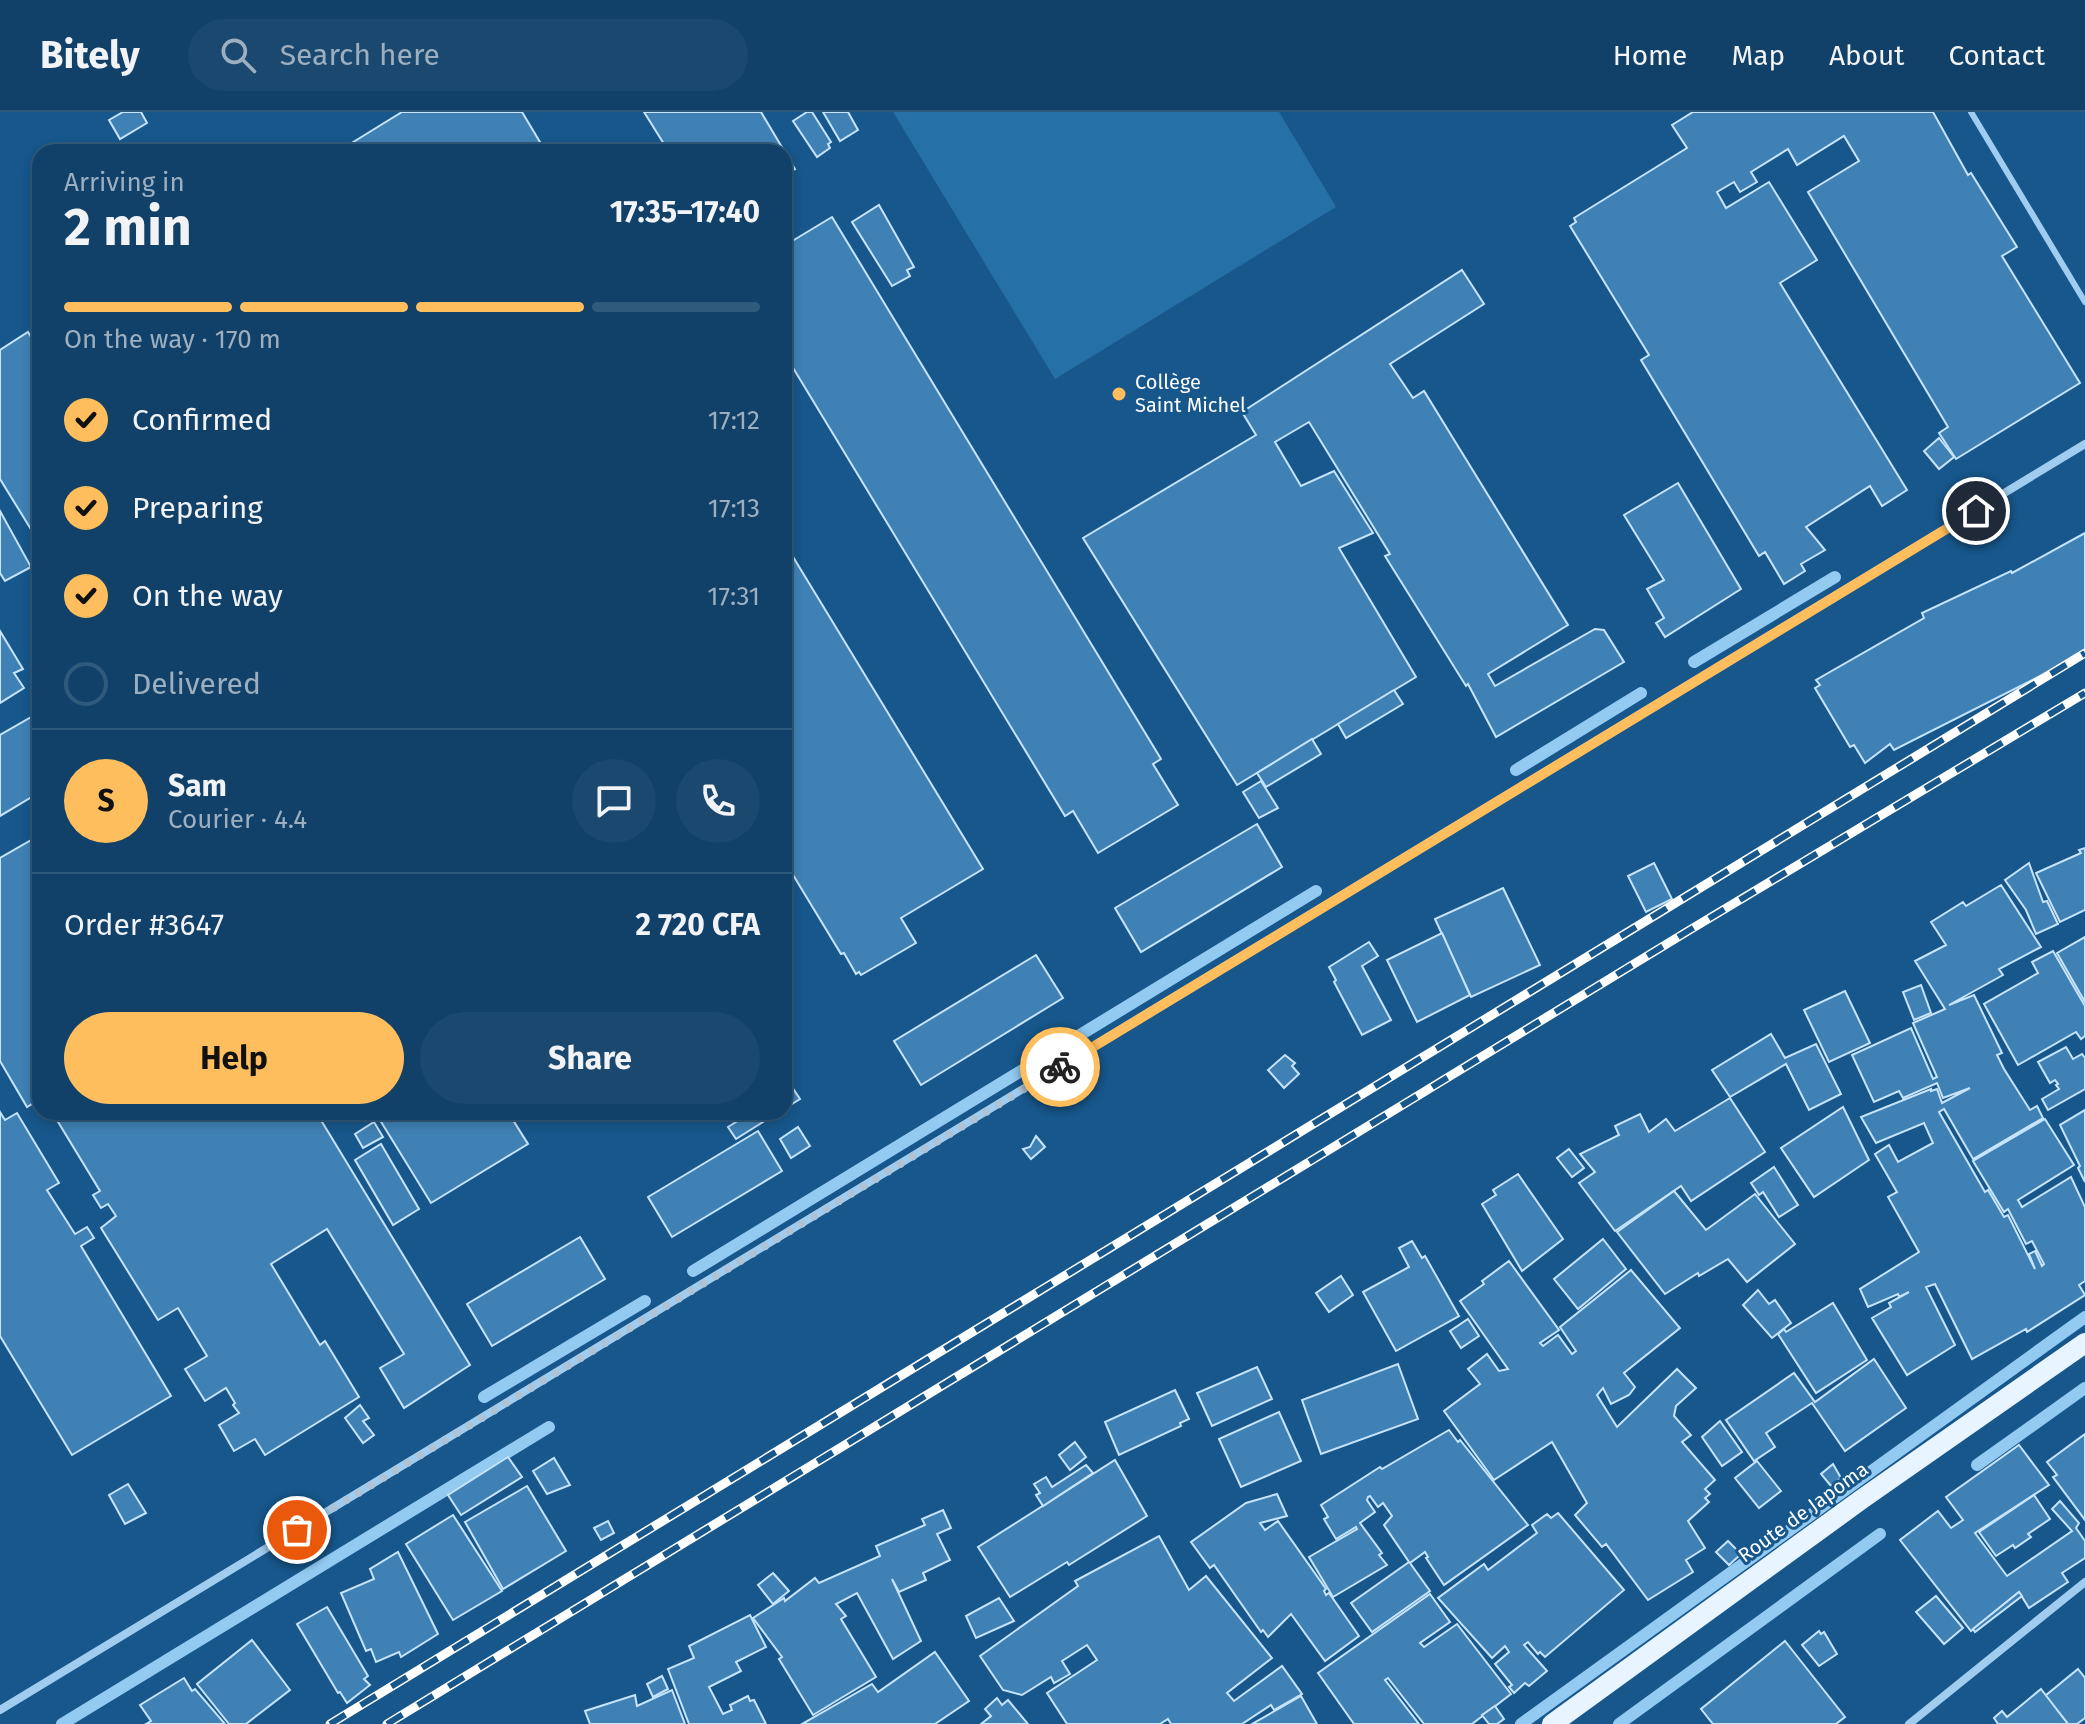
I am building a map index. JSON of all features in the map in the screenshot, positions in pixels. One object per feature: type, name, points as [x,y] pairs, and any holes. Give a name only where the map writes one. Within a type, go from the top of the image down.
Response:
[{"type":"main road","name":"Route de Japoma","points":[[1552,1724],[1862,1499],[2085,1343]]},
{"type":"street","points":[[0,1710],[2085,444]]},
{"type":"street","points":[[1909,1724],[2085,1582]]},
{"type":"lane","points":[[1971,112],[2085,302]]},
{"type":"shaded area","points":[[893,112],[1279,112],[1336,207],[1055,379]]},
{"type":"building","points":[[123,112],[141,112],[147,123],[120,139],[109,120]]},
{"type":"building","points":[[402,112],[522,112],[541,144],[350,144]]},
{"type":"building","points":[[644,112],[761,112],[780,144],[664,144]]},
{"type":"building","points":[[812,112],[831,142],[828,144],[830,148],[817,157],[793,121]]},
{"type":"building","points":[[823,112],[848,112],[858,130],[840,141]]},
{"type":"building","points":[[1693,112],[1933,112],[1968,175],[1971,173],[2017,247],[2002,256],[2080,383],[1956,459],[1939,433],[1948,427],[1808,192],[1859,161],[1844,136],[1797,165],[1788,149],[1751,172],[1757,182],[1740,192],[1734,182],[1717,192],[1726,208],[1769,182],[1817,260],[1780,283],[1907,490],[1882,506],[1870,486],[1806,527],[1825,550],[1801,564],[1805,571],[1784,584],[1765,552],[1759,556],[1641,360],[1649,355],[1570,226],[1576,222],[1574,218],[1687,148],[1672,125]]},
{"type":"building","points":[[879,205],[914,267],[907,270],[910,276],[892,286],[852,222]]},
{"type":"building","points":[[832,217],[1161,759],[1153,764],[1178,805],[1098,853],[1073,811],[1065,816],[792,366],[792,241]]},
{"type":"building","points":[[1462,270],[1484,304],[1390,364],[1413,398],[1424,391],[1568,625],[1488,674],[1495,686],[1595,629],[1604,630],[1624,662],[1496,737],[1468,684],[1466,686],[1385,556],[1390,554],[1309,422],[1275,442],[1301,486],[1334,471],[1373,533],[1339,548],[1416,677],[1237,785],[1083,538],[1256,435],[1242,412]]},
{"type":"building","points":[[28,332],[32,339],[32,531],[0,479],[0,350]]},
{"type":"building","points":[[1939,438],[1954,457],[1939,469],[1924,451]]},
{"type":"building","points":[[1678,483],[1741,589],[1665,637],[1656,623],[1664,618],[1647,589],[1664,580],[1624,515]]},
{"type":"building","points":[[0,511],[31,567],[5,581],[0,573]]},
{"type":"building","points":[[2085,533],[2085,656],[2050,676],[2048,672],[1894,750],[1890,744],[1865,763],[1854,745],[1850,747],[1815,688],[1820,685],[1816,680],[1924,618],[1922,613],[2012,573]]},
{"type":"building","points":[[792,555],[983,869],[901,918],[916,943],[861,975],[859,972],[856,974],[844,953],[841,954],[792,873]]},
{"type":"building","points":[[0,631],[23,669],[14,673],[24,688],[0,703]]},
{"type":"building","points":[[1394,690],[1403,704],[1346,738],[1338,724]]},
{"type":"building","points":[[32,717],[32,797],[0,816],[0,735]]},
{"type":"building","points":[[1312,739],[1321,754],[1266,787],[1257,773]]},
{"type":"building","points":[[1261,781],[1278,808],[1259,818],[1243,792]]},
{"type":"building","points":[[1257,824],[1282,867],[1141,952],[1115,908]]},
{"type":"building","points":[[32,840],[32,1104],[27,1107],[0,1061],[0,858]]},
{"type":"building","points":[[2085,848],[2085,910],[2060,922],[2036,873],[2081,853],[2079,850]]},
{"type":"building","points":[[1654,863],[1672,899],[1646,912],[1628,876]]},
{"type":"building","points":[[2029,863],[2043,902],[2047,901],[2058,924],[2036,934],[2026,910],[2005,880]]},
{"type":"building","points":[[2001,885],[2041,947],[1999,969],[2003,975],[1949,1005],[1974,995],[2002,1053],[1997,1055],[2004,1069],[2030,1110],[2037,1106],[2043,1118],[1973,1159],[1944,1109],[1939,1112],[1985,1192],[1988,1190],[2004,1217],[2008,1215],[2035,1269],[2029,1254],[2035,1251],[2042,1266],[2044,1264],[2032,1241],[2026,1244],[2008,1209],[2004,1212],[1973,1161],[2045,1119],[2074,1165],[2018,1200],[2022,1207],[2071,1177],[2085,1207],[2085,1281],[2079,1285],[2085,1295],[2027,1332],[2026,1329],[1972,1359],[1935,1284],[1926,1287],[1955,1345],[1907,1375],[1872,1318],[1891,1307],[1889,1303],[1909,1292],[1868,1307],[1860,1289],[1919,1252],[1888,1197],[1897,1192],[1875,1154],[1889,1145],[1898,1162],[1933,1143],[1924,1123],[1876,1143],[1861,1117],[1931,1089],[1937,1089],[1942,1103],[1970,1088],[1943,1098],[1937,1083],[1903,1098],[1899,1091],[1874,1102],[1852,1055],[1911,1028],[1933,1079],[1937,1077],[1913,1023],[1945,1009],[1915,961],[1946,945],[1931,922],[1963,902],[1966,906]]},
{"type":"building","points":[[1503,888],[1540,965],[1471,997],[1435,919]]},
{"type":"building","points":[[1442,933],[1470,995],[1417,1022],[1387,960]]},
{"type":"building","points":[[2085,937],[2085,1002],[2057,953]]},
{"type":"building","points":[[1369,942],[1378,956],[1362,966],[1391,1020],[1362,1035],[1329,967]]},
{"type":"building","points":[[2053,951],[2085,1006],[2085,1036],[2081,1039],[2076,1032],[2018,1065],[1984,1004],[2038,973],[2032,962]]},
{"type":"building","points":[[1036,955],[1063,998],[921,1085],[894,1041]]},
{"type":"building","points":[[1921,985],[1931,1013],[1914,1020],[1903,992]]},
{"type":"building","points":[[1845,991],[1870,1043],[1829,1062],[1804,1010]]},
{"type":"building","points":[[1771,1034],[1785,1058],[1816,1044],[1841,1094],[1809,1110],[1786,1064],[1730,1097],[1712,1070]]},
{"type":"building","points":[[2066,1047],[2073,1059],[2082,1054],[2085,1058],[2085,1089],[2048,1110],[2042,1099],[2059,1089],[2058,1084],[2055,1080],[2050,1083],[2038,1062]]},
{"type":"building","points":[[1285,1055],[1295,1063],[1292,1066],[1299,1074],[1284,1088],[1268,1070]]},
{"type":"building","points":[[792,1087],[800,1099],[792,1104]]},
{"type":"building","points":[[1730,1098],[1765,1152],[1691,1201],[1681,1186],[1615,1231],[1579,1183],[1595,1172],[1580,1154],[1619,1135],[1615,1126],[1640,1114],[1649,1132],[1666,1119],[1675,1131]]},
{"type":"building","points":[[1843,1107],[1869,1160],[1814,1197],[1781,1148]]},
{"type":"building","points":[[2085,1110],[2085,1182],[2060,1125]]},
{"type":"building","points":[[0,1112],[5,1120],[17,1113],[59,1183],[47,1190],[75,1234],[87,1227],[94,1238],[81,1246],[171,1396],[72,1455],[0,1336]]},
{"type":"building","points":[[57,1120],[321,1120],[470,1365],[404,1408],[380,1368],[404,1354],[327,1229],[271,1264],[320,1345],[325,1341],[359,1397],[265,1455],[255,1439],[234,1451],[219,1425],[239,1413],[233,1405],[235,1403],[226,1388],[205,1401],[185,1369],[207,1356],[178,1308],[158,1320],[101,1228],[116,1216],[108,1204],[101,1208],[93,1195],[100,1191]]},
{"type":"building","points":[[380,1120],[513,1120],[528,1144],[431,1203]]},
{"type":"building","points":[[739,1120],[766,1120],[736,1139],[728,1127]]},
{"type":"building","points":[[374,1122],[383,1137],[363,1148],[355,1134]]},
{"type":"building","points":[[798,1127],[810,1146],[791,1158],[780,1139]]},
{"type":"building","points":[[758,1131],[782,1171],[672,1237],[648,1197]]},
{"type":"building","points":[[1036,1136],[1045,1147],[1031,1159],[1023,1149],[1030,1147]]},
{"type":"building","points":[[381,1144],[419,1209],[393,1225],[355,1160]]},
{"type":"building","points":[[1569,1149],[1584,1168],[1572,1177],[1557,1158]]},
{"type":"building","points":[[1774,1167],[1798,1205],[1779,1217],[1763,1192],[1759,1195],[1751,1183]]},
{"type":"building","points":[[1518,1174],[1563,1239],[1522,1271],[1482,1204],[1496,1195],[1493,1190]]},
{"type":"building","points":[[1674,1191],[1706,1230],[1755,1194],[1795,1244],[1747,1282],[1728,1259],[1665,1294],[1617,1232]]},
{"type":"building","points":[[580,1237],[605,1279],[492,1346],[467,1304]]},
{"type":"building","points":[[1603,1239],[1626,1269],[1578,1309],[1554,1279]]},
{"type":"building","points":[[1412,1241],[1422,1258],[1425,1256],[1459,1316],[1396,1351],[1363,1292],[1409,1267],[1399,1248]]},
{"type":"building","points":[[1509,1261],[1559,1330],[1540,1343],[1543,1346],[1558,1335],[1572,1354],[1576,1351],[1560,1327],[1631,1270],[1680,1328],[1624,1373],[1635,1387],[1629,1395],[1611,1404],[1603,1388],[1597,1395],[1617,1427],[1677,1369],[1696,1388],[1676,1406],[1674,1416],[1691,1435],[1682,1442],[1715,1480],[1705,1489],[1710,1494],[1705,1498],[1709,1502],[1688,1521],[1705,1548],[1686,1560],[1693,1572],[1648,1600],[1606,1544],[1602,1547],[1575,1515],[1587,1503],[1552,1442],[1494,1480],[1444,1411],[1480,1384],[1468,1369],[1487,1354],[1499,1371],[1508,1369],[1460,1301]]},
{"type":"building","points":[[1341,1276],[1353,1295],[1329,1312],[1316,1293]]},
{"type":"building","points":[[1758,1290],[1769,1304],[1775,1300],[1791,1323],[1772,1338],[1743,1305]]},
{"type":"building","points":[[1833,1303],[1867,1360],[1816,1393],[1778,1334]]},
{"type":"building","points":[[1468,1319],[1479,1336],[1461,1348],[1450,1331]]},
{"type":"building","points":[[1874,1359],[1906,1408],[1845,1451],[1812,1403],[1766,1433],[1775,1447],[1754,1461],[1726,1420],[1794,1373],[1815,1402]]},
{"type":"building","points":[[1398,1364],[1418,1419],[1321,1454],[1302,1400]]},
{"type":"building","points":[[1257,1367],[1272,1399],[1212,1426],[1197,1393]]},
{"type":"building","points":[[1175,1390],[1189,1419],[1180,1423],[1181,1426],[1119,1455],[1105,1422]]},
{"type":"building","points":[[360,1405],[369,1418],[363,1421],[374,1435],[363,1443],[345,1418]]},
{"type":"building","points":[[1279,1412],[1301,1461],[1241,1487],[1219,1439]]},
{"type":"building","points":[[1720,1421],[1742,1452],[1722,1466],[1702,1437]]},
{"type":"building","points":[[1449,1430],[1528,1525],[1444,1585],[1425,1552],[1410,1563],[1430,1591],[1372,1632],[1351,1603],[1409,1562],[1384,1525],[1392,1516],[1383,1503],[1378,1507],[1368,1497],[1375,1512],[1360,1523],[1387,1565],[1333,1597],[1309,1557],[1357,1529],[1336,1539],[1324,1519],[1328,1517],[1321,1505],[1380,1467],[1382,1469]]},
{"type":"building","points":[[2085,1434],[2085,1520],[2053,1477],[2057,1475],[2047,1462]]},
{"type":"building","points":[[1075,1442],[1086,1457],[1070,1470],[1059,1455]]},
{"type":"building","points":[[2019,1445],[2049,1485],[1975,1533],[2007,1576],[2072,1531],[2052,1509],[2060,1501],[2079,1523],[2076,1528],[2085,1541],[2085,1558],[2062,1573],[2068,1582],[2029,1608],[2019,1592],[1971,1631],[1900,1540],[1938,1511],[1951,1528],[1963,1520],[1946,1497]]},
{"type":"building","points":[[508,1457],[522,1477],[461,1515],[448,1495]]},
{"type":"building","points":[[554,1458],[570,1485],[547,1494],[533,1471]]},
{"type":"building","points":[[1115,1460],[1147,1516],[1069,1565],[1067,1562],[1010,1597],[978,1547]]},
{"type":"building","points":[[1757,1461],[1781,1491],[1759,1508],[1735,1478]]},
{"type":"building","points":[[1833,1464],[1841,1478],[1831,1486],[1821,1474]]},
{"type":"building","points":[[1086,1465],[1093,1473],[1043,1506],[1034,1484],[1046,1477],[1052,1487]]},
{"type":"building","points":[[128,1484],[146,1513],[125,1524],[109,1495]]},
{"type":"building","points":[[527,1486],[566,1551],[503,1589],[465,1522]]},
{"type":"building","points":[[1277,1494],[1287,1516],[1260,1523],[1265,1530],[1278,1521],[1326,1589],[1326,1595],[1329,1593],[1359,1636],[1325,1661],[1291,1614],[1268,1637],[1263,1630],[1261,1632],[1214,1565],[1210,1568],[1191,1542],[1246,1503]]},
{"type":"building","points":[[2034,1495],[2050,1519],[2028,1534],[2031,1537],[2015,1548],[2013,1545],[1996,1556],[1979,1532]]},
{"type":"building","points":[[943,1510],[951,1528],[937,1534],[950,1560],[923,1573],[926,1580],[899,1592],[892,1579],[921,1641],[893,1659],[857,1593],[836,1604],[846,1616],[841,1619],[876,1677],[813,1715],[779,1659],[782,1657],[753,1618],[784,1598],[785,1601],[815,1578],[819,1583],[880,1556],[876,1546],[925,1525],[922,1519]]},
{"type":"building","points":[[1558,1513],[1624,1590],[1545,1657],[1528,1642],[1524,1645],[1547,1671],[1529,1686],[1525,1683],[1514,1693],[1509,1687],[1512,1685],[1495,1664],[1509,1652],[1505,1646],[1492,1658],[1438,1598],[1484,1564],[1488,1570],[1537,1533],[1532,1525],[1547,1514],[1551,1518]]},
{"type":"building","points":[[453,1515],[502,1591],[453,1620],[406,1544]]},
{"type":"building","points":[[608,1521],[614,1533],[601,1540],[594,1528]]},
{"type":"building","points":[[1159,1536],[1189,1590],[1206,1576],[1272,1658],[1227,1693],[1234,1701],[1282,1666],[1302,1694],[1274,1710],[1271,1705],[1242,1724],[1171,1724],[1168,1719],[1160,1724],[1067,1724],[1047,1693],[1097,1660],[1087,1645],[1062,1661],[1070,1674],[1054,1683],[1051,1677],[1022,1695],[1003,1690],[980,1656],[1078,1586],[1075,1581]]},
{"type":"building","points":[[1728,1541],[1741,1554],[1729,1565],[1716,1552]]},
{"type":"building","points":[[398,1552],[438,1634],[401,1657],[399,1652],[376,1662],[371,1649],[366,1651],[341,1593],[374,1579],[370,1569]]},
{"type":"building","points":[[773,1573],[789,1591],[773,1604],[758,1585]]},
{"type":"building","points":[[2019,1592],[2022,1596],[1975,1632],[1973,1629]]},
{"type":"building","points":[[1430,1594],[1450,1622],[1420,1643],[1424,1647],[1457,1624],[1511,1694],[1472,1724],[1424,1724],[1388,1678],[1385,1680],[1419,1724],[1354,1724],[1318,1673]]},
{"type":"building","points":[[1936,1596],[1963,1628],[1944,1644],[1916,1612]]},
{"type":"building","points":[[999,1598],[1014,1621],[976,1638],[966,1616]]},
{"type":"building","points":[[327,1607],[368,1676],[364,1679],[370,1685],[347,1703],[297,1624]]},
{"type":"building","points":[[750,1615],[766,1647],[736,1662],[741,1671],[709,1687],[723,1714],[732,1710],[730,1705],[748,1696],[750,1701],[754,1700],[766,1724],[689,1724],[668,1669],[694,1658],[689,1646]]},
{"type":"building","points":[[1819,1631],[1821,1634],[1824,1632],[1837,1654],[1819,1666],[1802,1645]]},
{"type":"building","points":[[252,1640],[290,1690],[246,1724],[229,1724],[197,1684]]},
{"type":"building","points":[[1785,1641],[1845,1717],[1836,1724],[1713,1724],[1701,1709]]},
{"type":"building","points":[[935,1652],[969,1701],[935,1724],[802,1724],[872,1684],[878,1692]]},
{"type":"building","points":[[2078,1669],[2085,1678],[2085,1718],[2077,1724],[2068,1724],[2045,1696]]},
{"type":"building","points":[[662,1676],[668,1689],[653,1697],[647,1684]]},
{"type":"building","points":[[184,1678],[192,1691],[195,1689],[225,1724],[146,1724],[151,1721],[140,1705]]},
{"type":"building","points":[[2041,1689],[2068,1724],[1998,1724],[1994,1718],[2002,1711],[2007,1717]]},
{"type":"building","points":[[672,1690],[685,1724],[590,1724],[585,1711],[635,1695],[637,1706]]},
{"type":"building","points":[[1301,1696],[1317,1724],[1252,1724]]},
{"type":"building","points":[[997,1698],[1002,1705],[1008,1700],[1028,1724],[981,1724],[991,1716],[985,1709]]},
{"type":"building","points":[[1495,1706],[1504,1719],[1497,1724],[1489,1724],[1482,1715]]},
{"type":"waterway","points":[[1694,662],[1835,577]]},
{"type":"waterway","points":[[1516,770],[1641,693]]},
{"type":"waterway","points":[[693,1271],[1316,891]]},
{"type":"waterway","points":[[484,1397],[645,1301]]},
{"type":"waterway","points":[[1521,1724],[2085,1317]]},
{"type":"waterway","points":[[1977,1465],[2085,1388]]},
{"type":"waterway","points":[[62,1724],[549,1427]]},
{"type":"waterway","points":[[1619,1724],[1880,1534]]},
{"type":"railway","points":[[330,1724],[2085,653]]},
{"type":"railway","points":[[387,1724],[1688,931],[2085,693]]},
{"type":"way so far","points":[[297,1530],[1060,1067]]},
{"type":"place","name":"Collège Saint Michel","points":[[1119,394]]},
{"type":"route","points":[[1060,1067],[1976,511]]}]
